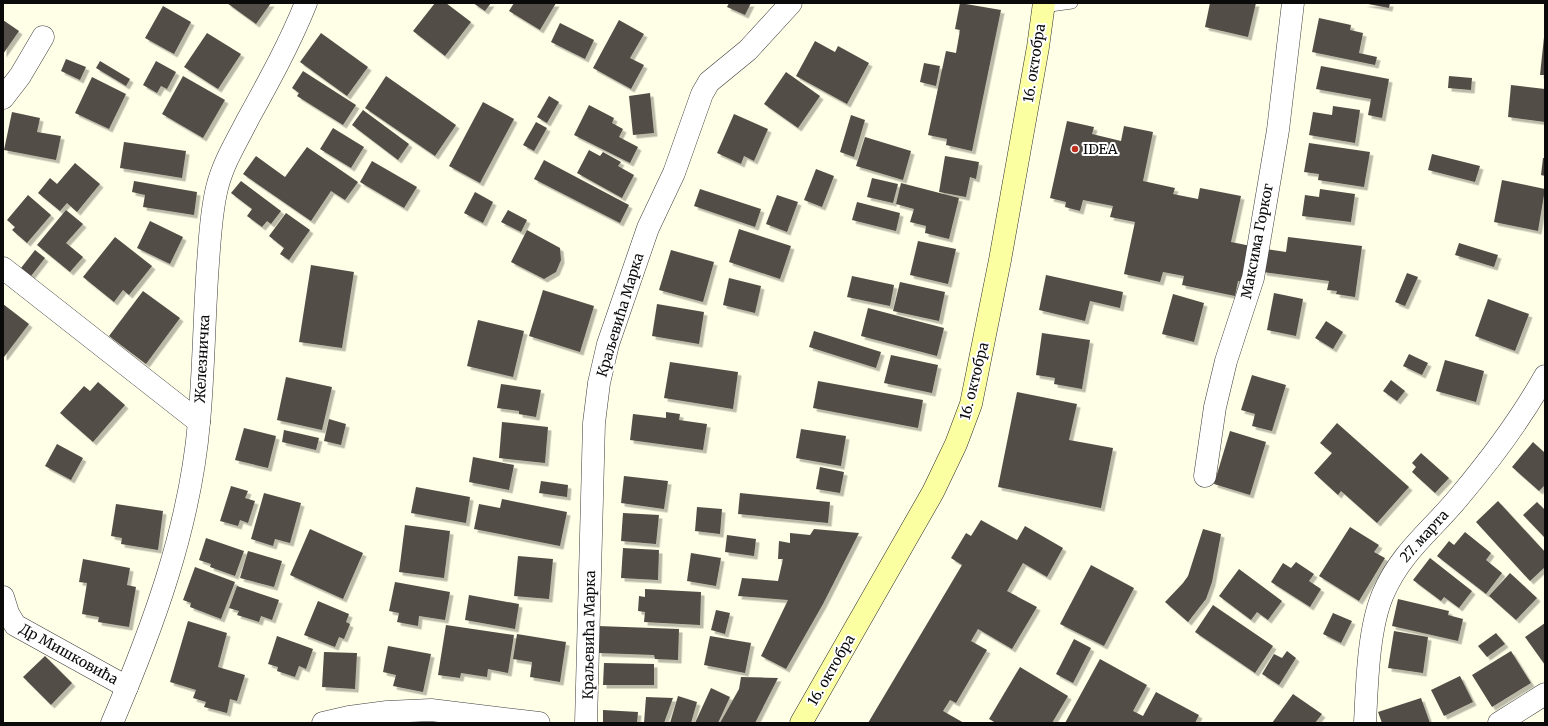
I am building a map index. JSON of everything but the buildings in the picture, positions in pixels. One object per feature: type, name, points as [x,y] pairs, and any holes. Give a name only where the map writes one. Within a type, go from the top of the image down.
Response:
[{"type":"main road","name":"16. октобра","points":[[801,723],[933,492],[956,444],[971,404],[1000,260],[1038,47],[1044,5]]},
{"type":"street","name":"Железничка","points":[[112,723],[153,619],[176,550],[191,483],[199,422],[211,223],[218,186],[230,153],[295,31],[306,3]]},
{"type":"street","name":"Краљевића Марка","points":[[586,723],[594,423],[599,383],[608,344],[648,228],[674,173],[702,94],[709,82],[748,50],[791,3]]},
{"type":"street","name":"Максима Горког","points":[[1205,476],[1216,407],[1226,361],[1253,278],[1278,130],[1293,3]]},
{"type":"street","points":[[3,98],[20,76],[42,37]]},
{"type":"street","points":[[3,268],[199,422]]},
{"type":"street","name":"27. марта","points":[[1365,723],[1370,655],[1376,615],[1382,595],[1396,567],[1412,547],[1458,498],[1502,443],[1528,407],[1545,376]]},
{"type":"street","name":"Др Мишковића","points":[[3,597],[8,613],[15,624],[127,687]]},
{"type":"street","points":[[1499,723],[1545,694]]},
{"type":"street","points":[[323,723],[349,716],[387,712],[431,710],[539,723]]},
{"type":"lane","points":[[1044,5],[1072,3]]},
{"type":"place","name":"IDEA","points":[[1075,149]]}]
